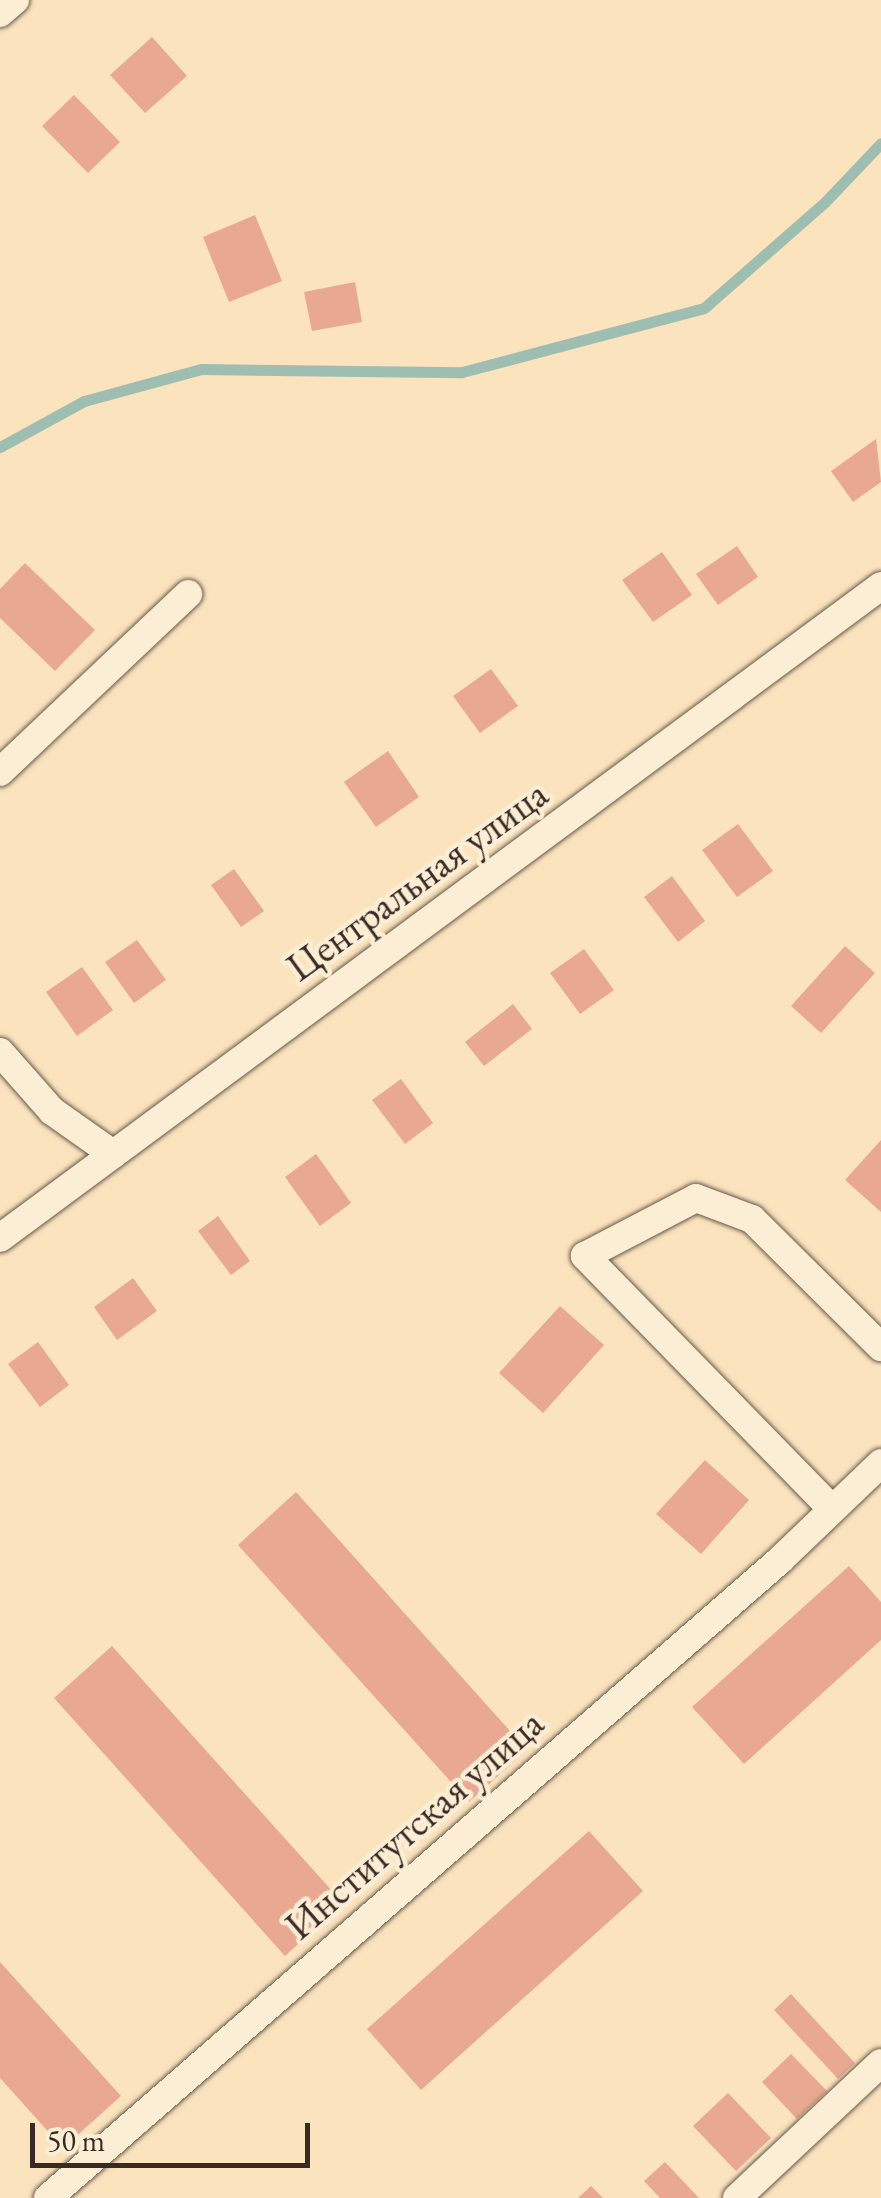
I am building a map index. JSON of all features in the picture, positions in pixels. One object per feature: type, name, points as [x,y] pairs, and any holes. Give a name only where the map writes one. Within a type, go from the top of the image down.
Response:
[{"type":"street","points":[[0,12],[15,0]]},
{"type":"street","name":"Центральная улица","points":[[0,1238],[881,586]]},
{"type":"street","points":[[0,772],[188,594]]},
{"type":"street","points":[[0,1052],[52,1111],[114,1154]]},
{"type":"street","points":[[832,1510],[585,1256],[696,1198],[752,1219],[881,1347]]},
{"type":"street","name":"Институтская улица","points":[[48,2198],[881,1463]]},
{"type":"street","points":[[737,2198],[881,2064]]},
{"type":"building","points":[[152,37],[187,76],[145,113],[110,75]]},
{"type":"building","points":[[74,95],[120,142],[88,173],[42,126]]},
{"type":"building","points":[[255,215],[282,281],[229,302],[203,237]]},
{"type":"building","points":[[355,282],[362,322],[312,331],[304,292]]},
{"type":"building","points":[[876,439],[881,482],[853,502],[831,471]]},
{"type":"building","points":[[737,546],[758,577],[718,605],[696,574]]},
{"type":"building","points":[[662,552],[692,595],[653,622],[622,580]]},
{"type":"building","points":[[25,563],[95,630],[55,671],[0,618],[0,589]]},
{"type":"building","points":[[491,669],[518,706],[480,733],[453,696]]},
{"type":"building","points":[[388,751],[419,797],[376,827],[344,782]]},
{"type":"building","points":[[738,824],[773,871],[737,897],[702,850]]},
{"type":"building","points":[[234,869],[264,911],[241,927],[211,885]]},
{"type":"building","points":[[672,876],[705,921],[678,942],[644,897]]},
{"type":"building","points":[[137,940],[166,980],[134,1003],[105,962]]},
{"type":"building","points":[[845,946],[875,973],[821,1033],[791,1006]]},
{"type":"building","points":[[584,949],[614,990],[580,1014],[550,973]]},
{"type":"building","points":[[82,967],[113,1010],[77,1036],[46,992]]},
{"type":"building","points":[[513,1004],[532,1029],[484,1066],[465,1042]]},
{"type":"building","points":[[401,1079],[433,1123],[405,1144],[372,1100]]},
{"type":"building","points":[[881,1140],[881,1212],[845,1180]]},
{"type":"building","points":[[316,1154],[351,1203],[320,1226],[285,1177]]},
{"type":"building","points":[[218,1216],[250,1261],[231,1275],[198,1231]]},
{"type":"building","points":[[133,1278],[157,1311],[117,1340],[94,1307]]},
{"type":"building","points":[[560,1306],[604,1345],[543,1413],[499,1373]]},
{"type":"building","points":[[38,1342],[69,1385],[40,1407],[8,1364]]},
{"type":"building","points":[[705,1460],[749,1500],[701,1554],[656,1514]]},
{"type":"building","points":[[296,1492],[527,1750],[469,1802],[238,1545]]},
{"type":"building","points":[[849,1566],[881,1602],[881,1640],[744,1764],[692,1707]]},
{"type":"building","points":[[112,1646],[343,1903],[285,1956],[54,1698]]},
{"type":"building","points":[[589,1831],[643,1891],[421,2090],[367,2029]]},
{"type":"building","points":[[0,1962],[121,2096],[63,2148],[0,2078]]},
{"type":"building","points":[[791,1994],[855,2063],[838,2079],[774,2010]]},
{"type":"building","points":[[791,2054],[827,2091],[797,2119],[762,2082]]},
{"type":"building","points":[[728,2093],[771,2138],[736,2171],[693,2126]]},
{"type":"building","points":[[665,2162],[699,2198],[660,2198],[644,2181]]},
{"type":"building","points":[[591,2186],[603,2198],[578,2198]]},
{"type":"waterway","points":[[0,447],[84,401],[201,369],[462,372],[704,308],[825,202],[881,143]]}]
